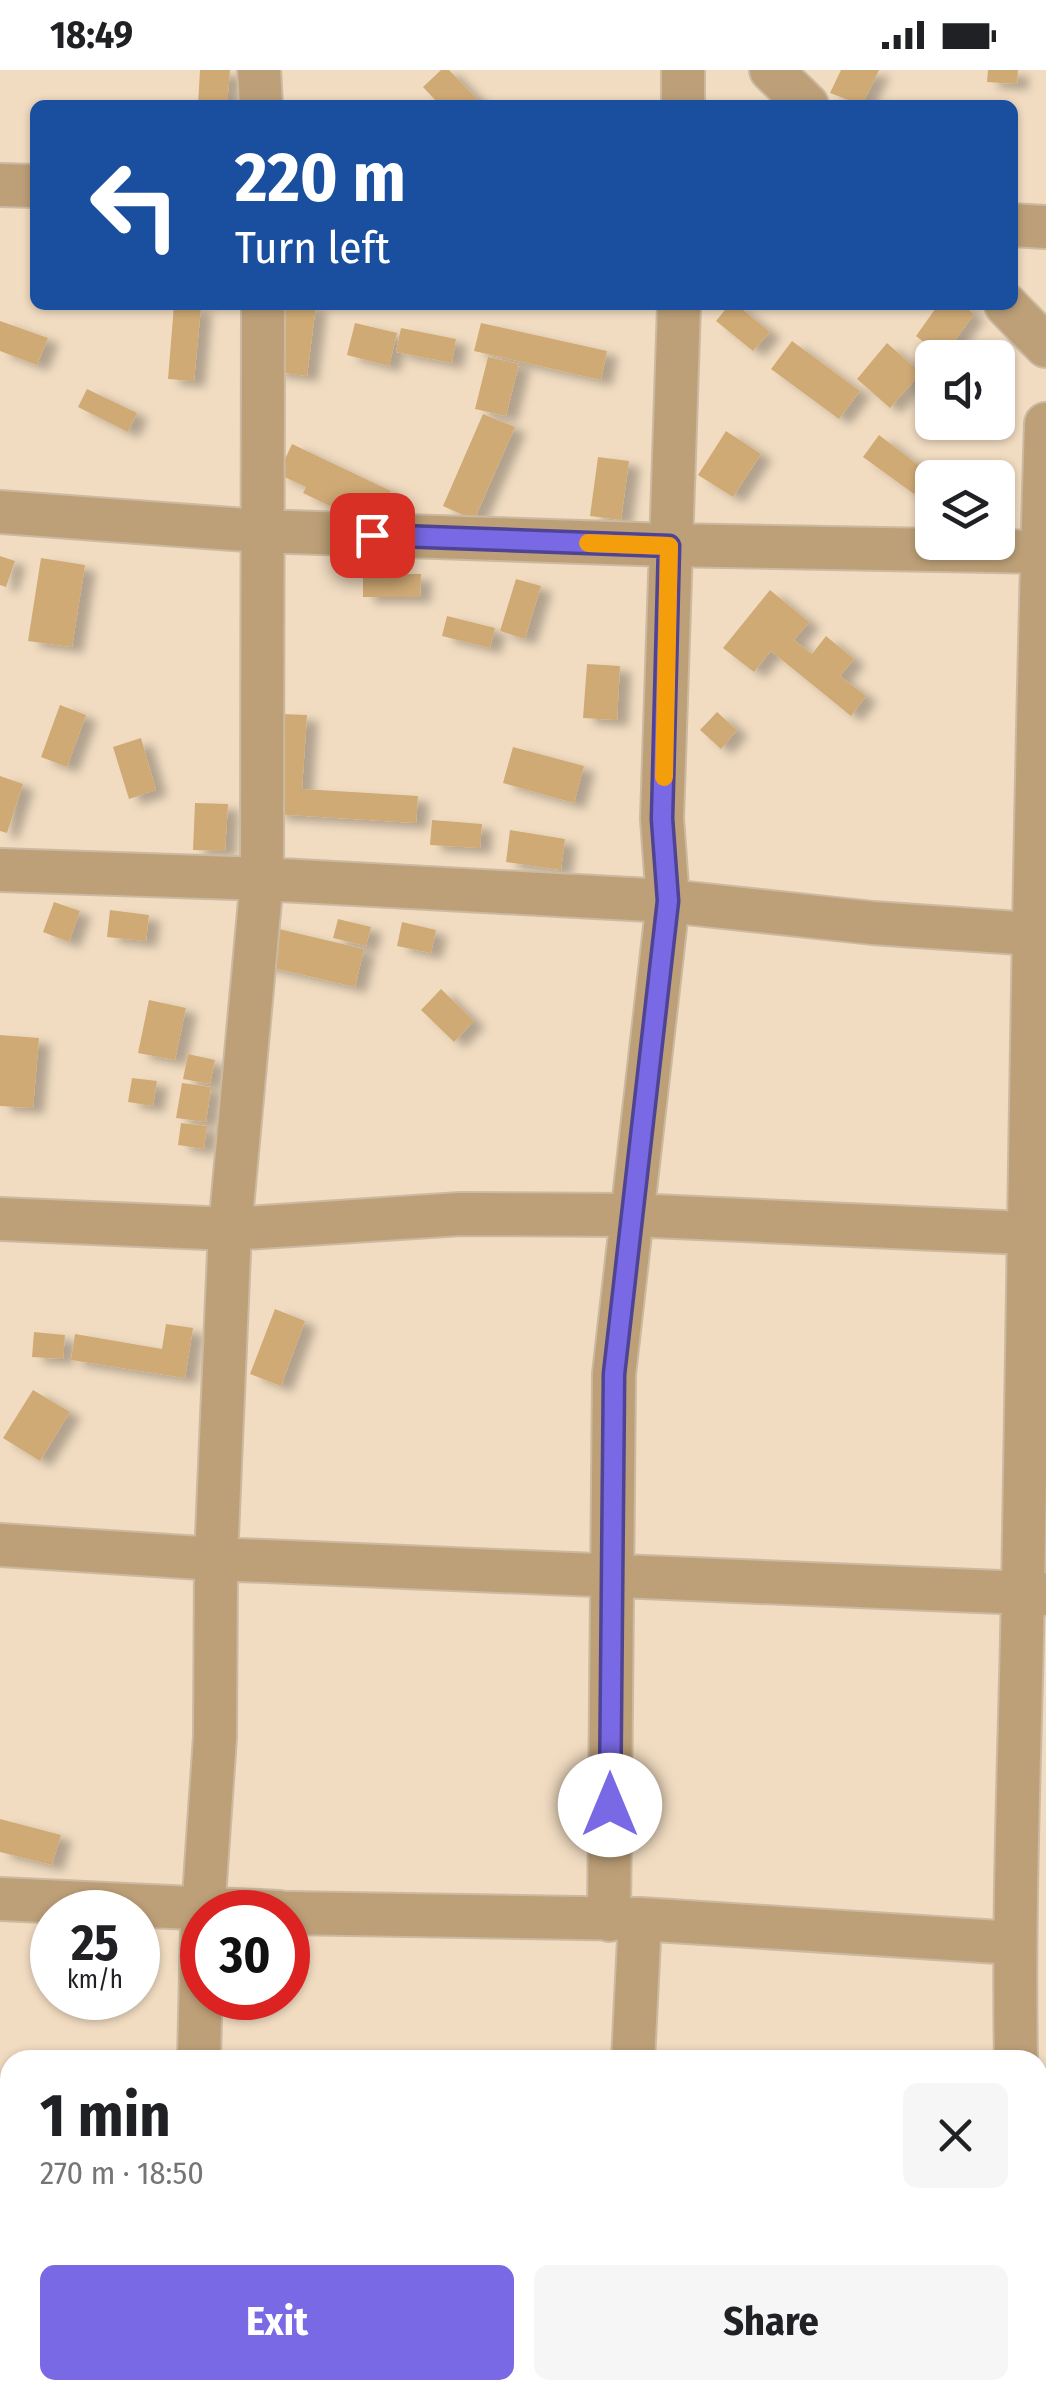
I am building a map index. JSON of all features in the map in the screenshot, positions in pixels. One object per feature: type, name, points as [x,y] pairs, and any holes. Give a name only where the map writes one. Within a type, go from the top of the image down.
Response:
[{"type":"street","points":[[260,70],[260,100]]},
{"type":"street","points":[[683,70],[683,100]]},
{"type":"street","points":[[771,70],[802,100]]},
{"type":"street","points":[[0,185],[30,186]]},
{"type":"street","points":[[1018,226],[1046,227]]},
{"type":"street","points":[[205,1890],[215,1737],[216,1559],[230,1229],[262,880],[262,310]]},
{"type":"street","points":[[632,2050],[611,1575],[614,1374],[668,901],[662,819],[680,310]]},
{"type":"street","points":[[1011,310],[1046,346]]},
{"type":"street","points":[[1016,2050],[1014,1943],[1034,1593],[1046,424]]},
{"type":"street","points":[[0,512],[260,531],[669,546],[1044,552]]},
{"type":"street","points":[[0,870],[668,901],[873,924],[1039,935]]},
{"type":"street","points":[[0,1219],[230,1229],[462,1214],[631,1215],[1036,1233]]},
{"type":"street","points":[[0,1545],[216,1559],[1034,1593]]},
{"type":"street","points":[[0,1899],[180,1915]]},
{"type":"street","points":[[310,1913],[625,1920],[1014,1943]]},
{"type":"street","points":[[199,2050],[200,2020]]},
{"type":"building","points":[[200,70],[230,70],[227,100],[198,100]]},
{"type":"building","points":[[441,70],[449,70],[478,100],[435,100],[423,87]]},
{"type":"building","points":[[841,70],[879,70],[864,100],[849,100],[830,93]]},
{"type":"building","points":[[988,70],[1018,70],[1017,84],[987,82]]},
{"type":"building","points":[[174,310],[201,310],[194,381],[168,379]]},
{"type":"building","points":[[279,310],[315,310],[307,376],[271,371]]},
{"type":"building","points":[[725,310],[743,310],[770,332],[753,351],[716,321]]},
{"type":"building","points":[[934,310],[969,310],[974,314],[955,340],[921,340],[916,336]]},
{"type":"building","points":[[0,321],[48,338],[37,365],[0,351]]},
{"type":"building","points":[[355,323],[397,333],[389,366],[347,355]]},
{"type":"building","points":[[481,323],[607,351],[601,380],[474,351]]},
{"type":"building","points":[[401,328],[456,339],[452,363],[396,352]]},
{"type":"building","points":[[792,341],[860,391],[839,419],[771,369]]},
{"type":"building","points":[[887,343],[915,368],[915,380],[890,408],[857,379]]},
{"type":"building","points":[[488,357],[519,364],[506,416],[475,409]]},
{"type":"building","points":[[87,389],[137,413],[128,432],[78,407]]},
{"type":"building","points":[[483,414],[515,427],[474,520],[443,506]]},
{"type":"building","points":[[726,431],[761,454],[733,497],[698,475]]},
{"type":"building","points":[[879,435],[915,462],[915,493],[914,494],[863,457]]},
{"type":"building","points":[[292,444],[391,491],[374,527],[303,493],[306,487],[278,474]]},
{"type":"building","points":[[598,457],[629,461],[621,520],[590,516]]},
{"type":"building","points":[[0,556],[15,561],[6,587],[0,585]]},
{"type":"building","points":[[41,558],[85,565],[72,647],[28,641]]},
{"type":"building","points":[[363,574],[421,574],[420,597],[363,597]]},
{"type":"building","points":[[516,579],[541,586],[525,639],[500,631]]},
{"type":"building","points":[[770,590],[809,622],[794,640],[812,654],[826,636],[854,659],[840,676],[866,696],[851,716],[771,651],[754,672],[723,648]]},
{"type":"building","points":[[447,616],[495,628],[490,648],[442,636]]},
{"type":"building","points":[[587,664],[620,666],[617,720],[583,718]]},
{"type":"building","points":[[60,705],[86,715],[67,767],[41,757]]},
{"type":"building","points":[[717,712],[737,730],[721,749],[700,730]]},
{"type":"building","points":[[281,714],[307,715],[302,789],[418,796],[416,823],[274,814]]},
{"type":"building","points":[[141,738],[156,790],[129,799],[113,747]]},
{"type":"building","points":[[513,747],[584,766],[574,803],[503,783]]},
{"type":"building","points":[[0,776],[23,784],[7,833],[0,831]]},
{"type":"building","points":[[195,803],[228,804],[225,851],[193,850]]},
{"type":"building","points":[[432,820],[482,824],[480,848],[430,845]]},
{"type":"building","points":[[510,830],[565,839],[561,870],[506,862]]},
{"type":"building","points":[[54,902],[80,911],[69,942],[43,932]]},
{"type":"building","points":[[110,910],[149,915],[146,941],[107,937]]},
{"type":"building","points":[[338,919],[371,927],[366,946],[333,938]]},
{"type":"building","points":[[402,922],[436,930],[431,953],[397,946]]},
{"type":"building","points":[[266,926],[364,949],[355,987],[257,964]]},
{"type":"building","points":[[441,989],[474,1021],[454,1042],[421,1010]]},
{"type":"building","points":[[149,1000],[186,1008],[175,1060],[138,1053]]},
{"type":"building","points":[[0,1035],[39,1038],[33,1108],[0,1106]]},
{"type":"building","points":[[188,1054],[215,1060],[210,1084],[183,1079]]},
{"type":"building","points":[[132,1078],[157,1081],[153,1106],[128,1102]]},
{"type":"building","points":[[182,1083],[211,1087],[206,1122],[176,1118]]},
{"type":"building","points":[[181,1123],[207,1126],[204,1149],[178,1145]]},
{"type":"building","points":[[275,1309],[305,1321],[281,1386],[250,1374]]},
{"type":"building","points":[[166,1324],[193,1328],[185,1378],[71,1360],[75,1334],[162,1349]]},
{"type":"building","points":[[34,1332],[65,1335],[63,1359],[32,1357]]},
{"type":"building","points":[[33,1390],[70,1412],[40,1461],[3,1438]]},
{"type":"building","points":[[0,1819],[61,1835],[52,1865],[0,1852]]},
{"type":"slow traffic","points":[[588,543],[669,546],[664,777]]},
{"type":"route","points":[[372,535],[669,546],[662,819],[668,901],[614,1374],[610,1805]]}]
